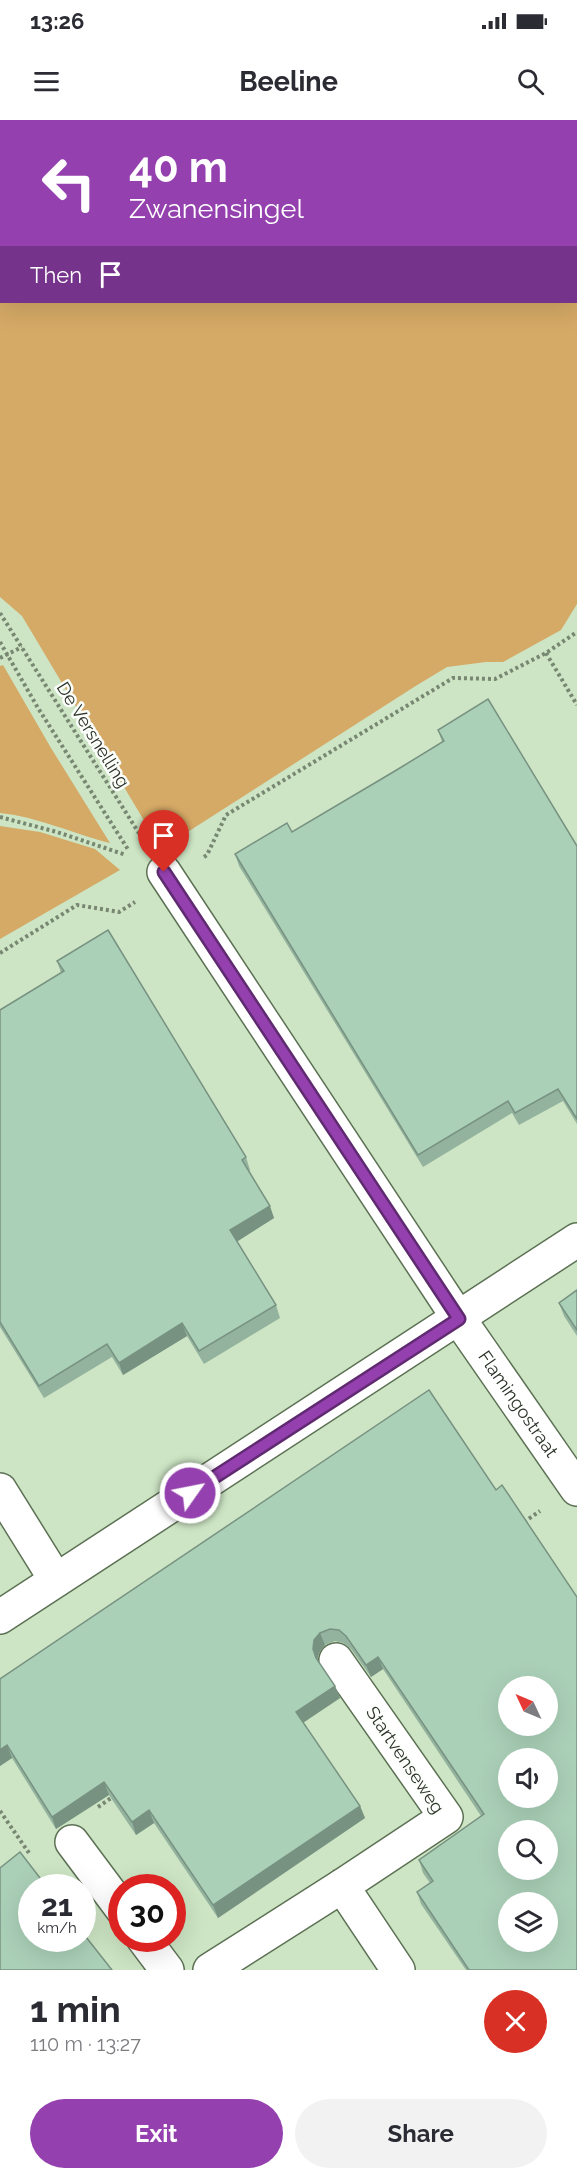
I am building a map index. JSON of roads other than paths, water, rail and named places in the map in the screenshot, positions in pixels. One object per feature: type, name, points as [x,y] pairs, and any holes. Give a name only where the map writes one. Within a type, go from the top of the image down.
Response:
[{"type":"street","name":"Flamingostraat","points":[[166,876],[459,1319],[576,1487]]},
{"type":"street","points":[[0,1617],[577,1240]]},
{"type":"street","points":[[0,1490],[56,1580]]},
{"type":"street","name":"Startvenseweg","points":[[210,1970],[446,1817],[336,1660]]},
{"type":"street","points":[[72,1842],[108,1890]]},
{"type":"street","points":[[342,1886],[398,1970]]},
{"type":"street","points":[[154,1952],[167,1970]]}]
